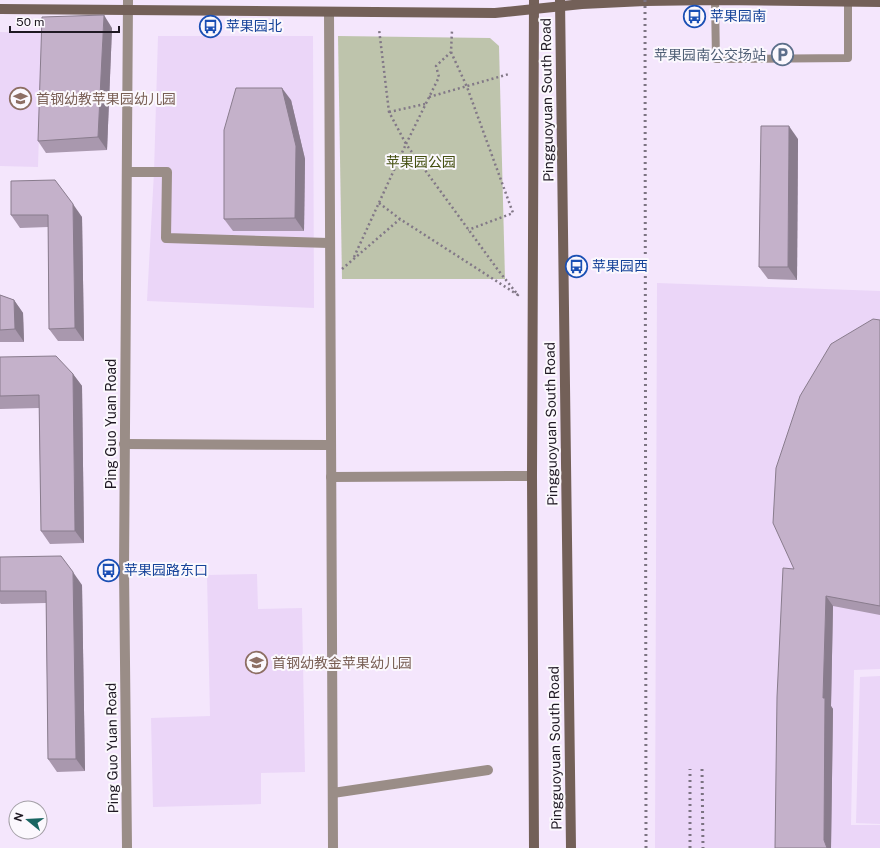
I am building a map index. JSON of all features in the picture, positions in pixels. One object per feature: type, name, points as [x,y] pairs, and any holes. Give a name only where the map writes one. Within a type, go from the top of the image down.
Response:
[{"type":"main road","points":[[0,9],[495,13],[534,4],[560,3],[715,0],[880,2]]},
{"type":"main road","name":"Pingguoyuan South Road","points":[[560,3],[571,848]]},
{"type":"main road","name":"Pingguoyuan South Road","points":[[534,4],[532,476],[534,848]]},
{"type":"street","name":"Ping Guo Yuan Road","points":[[127,848],[124,444],[128,0]]},
{"type":"street","points":[[329,12],[333,848]]},
{"type":"street","points":[[126,172],[167,172],[166,238],[329,243]]},
{"type":"street","points":[[124,444],[331,446]]},
{"type":"street","points":[[331,477],[532,476]]},
{"type":"street","points":[[333,793],[488,770]]},
{"type":"lane","points":[[715,0],[716,59],[848,58],[848,1]]},
{"type":"path","points":[[378,29],[389,112],[406,144],[468,230],[518,295],[400,219],[379,203]]},
{"type":"path","points":[[452,30],[451,52],[467,87],[513,213],[468,230]]},
{"type":"path","points":[[353,259],[406,144],[439,77],[436,66],[451,52]]},
{"type":"path","points":[[429,97],[509,74]]},
{"type":"path","points":[[389,112],[426,104]]},
{"type":"path","points":[[330,280],[400,219]]},
{"type":"shaded area","name":"首钢幼教苹果园幼儿园","points":[[0,32],[42,33],[38,167],[0,166]]},
{"type":"shaded area","points":[[158,36],[313,36],[314,308],[147,301],[154,172]]},
{"type":"shaded area","points":[[657,283],[880,291],[880,669],[854,670],[851,825],[880,825],[880,848],[655,848]]},
{"type":"shaded area","name":"首钢幼教金苹果幼儿园","points":[[257,574],[258,609],[302,608],[305,772],[261,773],[261,804],[153,807],[151,718],[210,716],[207,575]]},
{"type":"shaded area","points":[[880,676],[880,824],[856,823],[860,677]]},
{"type":"green space","name":"苹果园公园","points":[[338,36],[490,38],[499,46],[505,279],[342,279]]},
{"type":"building","points":[[104,15],[98,137],[38,141],[42,17]]},
{"type":"building","points":[[236,88],[282,88],[296,146],[295,218],[224,219],[224,130]]},
{"type":"building","points":[[761,126],[789,126],[788,267],[759,267]]},
{"type":"building","points":[[55,180],[73,204],[75,328],[49,329],[48,215],[11,215],[11,181]]},
{"type":"building","points":[[0,295],[14,300],[15,329],[0,330]]},
{"type":"building","points":[[873,319],[880,320],[880,606],[826,596],[823,698],[825,698],[824,840],[827,848],[775,848],[777,697],[783,568],[794,569],[773,523],[776,468],[800,396],[831,344]]},
{"type":"building","points":[[56,356],[73,374],[75,531],[41,531],[39,395],[0,396],[0,357]]},
{"type":"building","points":[[61,556],[73,572],[76,759],[48,759],[46,591],[0,591],[0,557]]},
{"type":"railway","points":[[645,0],[646,848]]},
{"type":"railway","points":[[690,769],[690,848]]},
{"type":"railway","points":[[702,769],[703,848]]},
{"type":"place","name":"苹果园南","points":[[695,16]]},
{"type":"place","name":"苹果园北","points":[[211,26]]},
{"type":"place","name":"苹果园南公交场站","points":[[782,55]]},
{"type":"place","name":"首钢幼教苹果园幼儿园","points":[[20,99]]},
{"type":"place","name":"苹果园西","points":[[577,266]]},
{"type":"place","name":"苹果园路东口","points":[[109,570]]},
{"type":"place","name":"首钢幼教金苹果幼儿园","points":[[256,663]]}]
